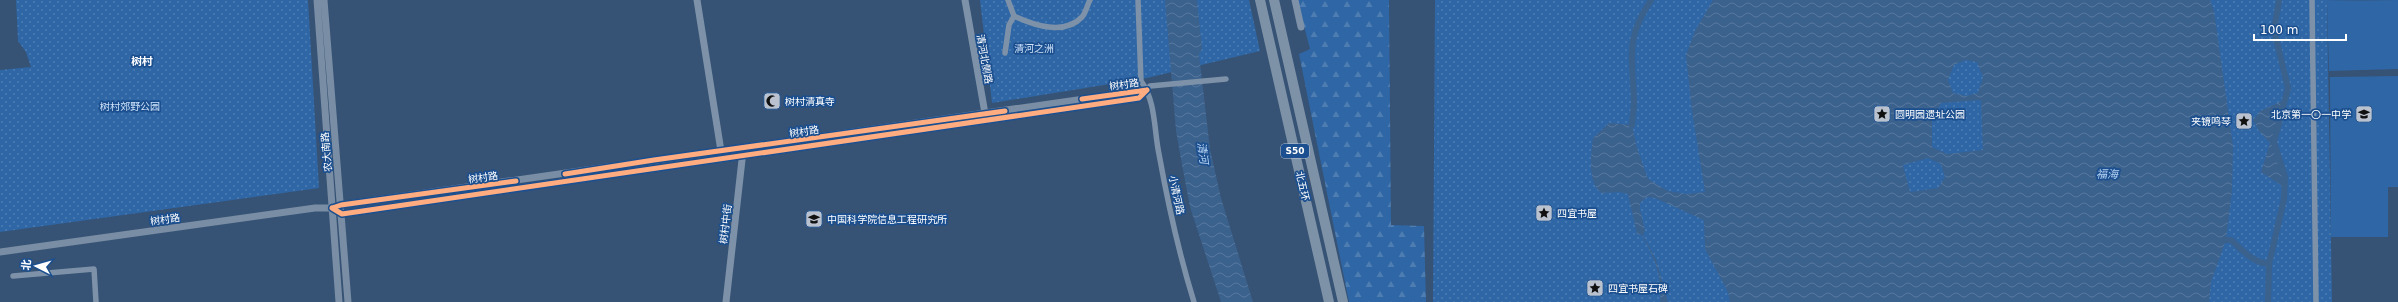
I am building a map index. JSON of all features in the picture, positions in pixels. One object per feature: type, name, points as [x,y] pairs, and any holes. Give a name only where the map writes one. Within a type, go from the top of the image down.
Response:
[{"type":"highway","name":"北五环","points":[[1260,0],[1330,302]]},
{"type":"highway","name":"北五环","points":[[1274,0],[1343,302]]},
{"type":"main road","name":"农大南路","points":[[317,0],[339,302]]},
{"type":"main road","name":"农大南路","points":[[324,0],[348,302]]},
{"type":"main road","name":"树村路","points":[[342,214],[743,152],[986,117],[1147,90]]},
{"type":"main road","name":"树村路","points":[[0,252],[315,208],[332,208],[341,205],[721,151],[743,152]]},
{"type":"main road","points":[[332,208],[342,214]]},
{"type":"street","points":[[697,0],[721,151]]},
{"type":"street","name":"清河北侧路","points":[[964,0],[986,117]]},
{"type":"street","points":[[1008,0],[1014,16],[1033,24],[1054,27],[1070,24],[1083,17],[1090,0]]},
{"type":"street","name":"小清河路","points":[[1138,0],[1141,81],[1147,90],[1177,240],[1194,302]]},
{"type":"street","points":[[1295,0],[1301,27]]},
{"type":"street","points":[[2312,2],[2316,302]]},
{"type":"street","points":[[1005,53],[1009,25],[1014,16]]},
{"type":"street","points":[[1147,90],[1150,86],[1226,79]]},
{"type":"street","name":"树村中街","points":[[726,302],[743,152]]},
{"type":"street","points":[[12,276],[94,269],[96,302]]},
{"type":"green space","name":"树村郊野公园","points":[[16,0],[308,0],[319,188],[0,232],[0,70],[31,67],[26,52],[18,41]]},
{"type":"green space","name":"清河之洲","points":[[980,0],[1249,0],[1260,51],[1147,78],[992,103]]},
{"type":"green space","points":[[1297,0],[1389,0],[1391,225],[1424,226],[1426,302],[1349,302],[1299,54],[1310,49]]},
{"type":"green space","name":"圆明园遗址公园","points":[[1435,0],[2370,0],[2327,1],[2332,302],[1433,302]]},
{"type":"green space","points":[[2398,0],[2398,69],[2329,71],[2327,1]]},
{"type":"green space","name":"北京第一〇一中学","points":[[2398,76],[2398,187],[2388,187],[2388,237],[2331,237],[2330,77]]},
{"type":"water","name":"清河","points":[[1165,0],[1197,0],[1202,49],[1199,54],[1210,149],[1221,198],[1253,302],[1221,302],[1190,207],[1176,131]]},
{"type":"water","name":"福海","points":[[1713,0],[2210,0],[2214,11],[2233,146],[2232,191],[2226,240],[2211,282],[2209,302],[1730,302],[1728,292],[1705,249],[1704,220],[1655,198],[1647,197],[1640,203],[1640,210],[1645,230],[1643,235],[1656,260],[1668,302],[1660,302],[1661,293],[1657,267],[1642,235],[1637,234],[1628,194],[1620,192],[1602,193],[1597,189],[1592,176],[1591,152],[1593,138],[1609,123],[1632,125],[1637,148],[1648,179],[1668,191],[1686,194],[1705,192],[1692,111],[1686,55],[1695,31]],"holes":[[[1965,60],[1977,62],[1983,77],[1978,93],[1966,96],[1953,93],[1948,80],[1954,65]],[[1981,100],[1983,150],[1947,154],[1932,147],[1932,121],[1941,103]],[[1928,158],[1941,164],[1945,177],[1938,188],[1910,192],[1903,165]]]},
{"type":"water","points":[[2282,101],[2284,102],[2274,142],[2285,177],[2285,188],[2261,172],[2270,143],[2259,131],[2253,120],[2260,111]]},
{"type":"waterway","points":[[1632,125],[1634,103],[1632,62],[1633,39],[1642,14],[1651,0]]},
{"type":"waterway","points":[[2268,302],[2269,264],[2284,199],[2285,177],[2274,142],[2288,88],[2274,30],[2279,0]]},
{"type":"waterway","points":[[2226,240],[2231,240],[2257,261],[2269,264]]},
{"type":"cycle path","points":[[1082,99],[1147,90]]},
{"type":"cycle path","points":[[332,208],[342,214],[1139,98],[1147,90]]},
{"type":"cycle path","points":[[565,174],[654,160],[1005,111]]},
{"type":"cycle path","points":[[332,208],[341,205],[516,181]]},
{"type":"place","name":"树村清真寺","points":[[772,101]]},
{"type":"place","name":"圆明园遗址公园","points":[[1882,114]]},
{"type":"place","name":"北京第一〇一中学","points":[[2364,114]]},
{"type":"place","name":"夹镜鸣琴","points":[[2244,121]]},
{"type":"place","name":"四宜书屋","points":[[1544,213]]},
{"type":"place","name":"中国科学院信息工程研究所","points":[[814,219]]},
{"type":"place","name":"四宜书屋石碑","points":[[1595,288]]},
{"type":"district","name":"树村","points":[[142,61]]}]
